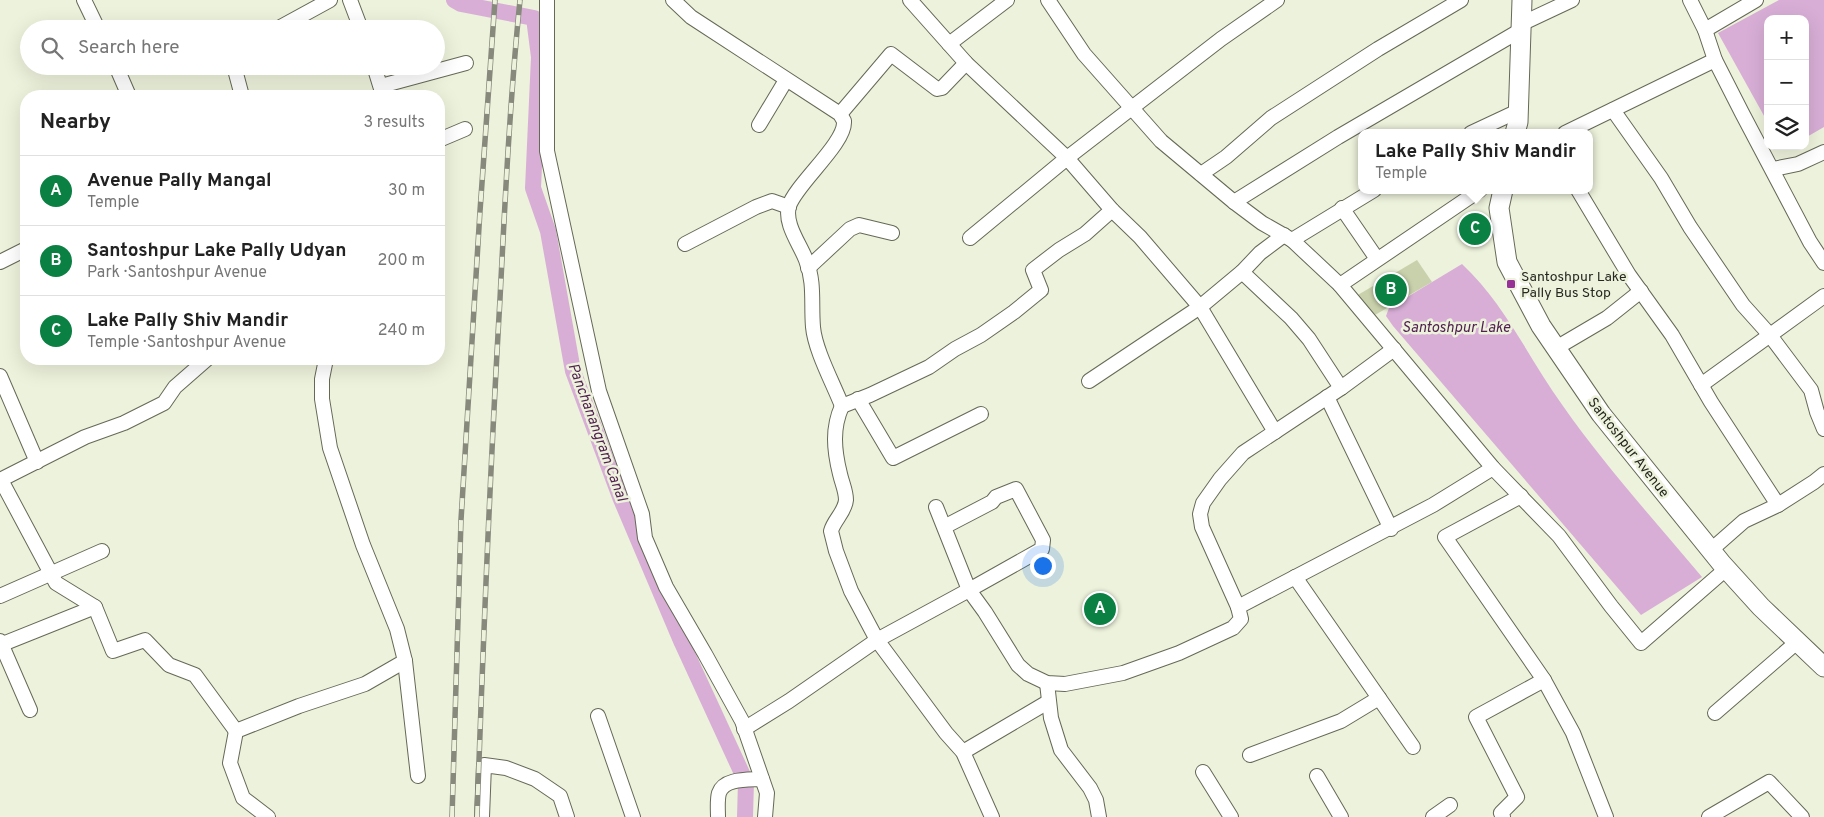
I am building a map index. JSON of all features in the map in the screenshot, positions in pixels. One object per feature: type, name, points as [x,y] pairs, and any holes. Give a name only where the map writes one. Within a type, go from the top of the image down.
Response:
[{"type":"main road","points":[[1516,129],[1518,112],[1522,0]]},
{"type":"main road","name":"Santoshpur Avenue","points":[[1502,194],[1499,208],[1507,262],[1541,326],[1601,414],[1726,569],[1761,607],[1824,667]]},
{"type":"street","points":[[84,0],[94,20]]},
{"type":"street","points":[[293,20],[330,0]]},
{"type":"street","points":[[350,0],[358,20]]},
{"type":"street","points":[[547,0],[548,151],[599,391],[642,514],[645,538],[666,587],[705,654],[744,729],[755,779],[766,793],[765,817]]},
{"type":"street","points":[[673,0],[691,17],[840,114],[844,121],[842,132],[819,166],[794,196],[789,207],[788,218],[808,268],[812,285],[813,328],[815,336],[842,406]]},
{"type":"street","points":[[910,0],[966,63],[1067,158],[1112,210],[1140,237],[1200,307],[1275,432]]},
{"type":"street","points":[[949,44],[1006,0]]},
{"type":"street","points":[[1048,0],[1084,54],[1161,141],[1234,202],[1262,223],[1288,237],[1340,286],[1493,468],[1559,536],[1610,606],[1641,643],[1726,569]]},
{"type":"street","points":[[970,238],[1067,158],[1221,39],[1277,0]]},
{"type":"street","points":[[1201,174],[1226,157],[1271,118],[1378,49],[1461,0]]},
{"type":"street","points":[[1234,202],[1521,27],[1572,0]]},
{"type":"street","points":[[1690,0],[1705,30],[1715,60],[1810,242],[1824,263]]},
{"type":"street","points":[[1705,30],[1756,0]]},
{"type":"street","points":[[840,114],[891,54],[939,89],[966,63]]},
{"type":"street","points":[[1573,129],[1715,60]]},
{"type":"street","points":[[445,71],[466,64]]},
{"type":"street","points":[[120,75],[126,90]]},
{"type":"street","points":[[236,75],[240,90]]},
{"type":"street","points":[[376,75],[380,90]]},
{"type":"street","points":[[383,90],[431,75]]},
{"type":"street","points":[[759,125],[786,80]]},
{"type":"street","points":[[1613,110],[1661,178],[1690,227],[1743,305],[1769,334],[1811,390],[1820,411],[1824,429]]},
{"type":"street","points":[[1480,129],[1518,112]]},
{"type":"street","points":[[445,137],[465,129]]},
{"type":"street","points":[[1773,170],[1798,164],[1824,152]]},
{"type":"street","points":[[1089,381],[1200,307],[1242,272],[1260,253],[1367,194]]},
{"type":"street","points":[[1340,286],[1474,194]]},
{"type":"street","points":[[1580,194],[1629,275],[1672,335],[1701,385],[1778,505]]},
{"type":"street","points":[[685,244],[756,207],[772,201],[789,207]]},
{"type":"street","points":[[1342,208],[1378,259]]},
{"type":"street","points":[[992,817],[963,752],[946,733],[877,640],[851,591],[836,552],[831,531],[846,503],[846,493],[836,459],[834,437],[838,414],[842,406],[929,367],[1014,312],[1041,290],[1033,270],[1059,250],[1085,234],[1112,210]]},
{"type":"street","points":[[808,268],[850,229],[859,225],[892,233]]},
{"type":"street","points":[[0,262],[20,252]]},
{"type":"street","points":[[1242,272],[1291,318],[1309,339],[1341,388]]},
{"type":"street","points":[[1556,348],[1607,318],[1641,291]]},
{"type":"street","points":[[1701,385],[1824,296]]},
{"type":"street","points":[[936,507],[969,590],[1018,665],[1028,674],[1047,683],[1066,684],[1123,673],[1179,653],[1233,628],[1241,619],[1238,607],[1202,528],[1200,514],[1203,503],[1231,465],[1244,453],[1341,388],[1394,349]]},
{"type":"street","points":[[196,365],[175,387],[164,402],[124,423],[85,437],[1,480],[56,583],[95,607],[113,651],[145,640],[169,665],[194,675],[236,731],[230,763],[243,798],[268,817]]},
{"type":"street","points":[[325,365],[322,379],[322,399],[330,448],[363,545],[397,629],[405,661],[418,776]]},
{"type":"street","points":[[0,376],[36,462]]},
{"type":"street","points":[[1328,397],[1391,528]]},
{"type":"street","points":[[858,399],[893,458],[981,414]]},
{"type":"street","points":[[1238,607],[1434,505],[1493,468]]},
{"type":"street","points":[[1711,550],[1744,521],[1778,505],[1824,474]]},
{"type":"street","points":[[744,729],[790,701],[877,640],[1042,549],[1043,540],[1016,489],[996,497],[992,502],[944,527]]},
{"type":"street","points":[[1521,496],[1445,537],[1544,680],[1572,734],[1606,817]]},
{"type":"street","points":[[0,596],[102,550]]},
{"type":"street","points":[[1295,577],[1413,747]]},
{"type":"street","points":[[30,710],[0,644],[95,607]]},
{"type":"street","points":[[1715,714],[1797,642]]},
{"type":"street","points":[[236,731],[299,706],[365,684],[405,661]]},
{"type":"street","points":[[1500,816],[1517,797],[1476,717],[1544,680]]},
{"type":"street","points":[[1047,683],[1048,702],[1055,734],[1061,750],[1090,788],[1096,800],[1099,817]]},
{"type":"street","points":[[1250,755],[1341,721],[1379,698]]},
{"type":"street","points":[[963,752],[1048,702]]},
{"type":"street","points":[[598,716],[632,817]]},
{"type":"street","points":[[482,817],[484,765],[506,768],[535,779],[560,796],[567,817]]},
{"type":"street","points":[[1203,772],[1231,817]]},
{"type":"street","points":[[1317,776],[1341,817]]},
{"type":"street","points":[[718,817],[718,795],[721,789],[727,783],[755,779]]},
{"type":"street","points":[[1709,817],[1769,782],[1802,817]]},
{"type":"street","points":[[1433,817],[1450,805]]},
{"type":"green space","points":[[1417,260],[1432,282],[1368,319],[1351,299]]},
{"type":"water","points":[[1779,0],[1824,0],[1824,127],[1809,136],[1809,15],[1764,15],[1764,116],[1718,33]]},
{"type":"water","name":"Santoshpur Lake","points":[[1462,264],[1491,296],[1504,314],[1579,428],[1702,577],[1641,615],[1393,326],[1386,316],[1389,308]]},
{"type":"waterway","name":"Panchanangram Canal","points":[[454,0],[461,4],[534,18],[539,57],[533,188],[548,231],[573,371],[620,497],[682,643],[746,782],[745,817]]},
{"type":"railway","points":[[452,817],[461,520],[495,0]]},
{"type":"railway","points":[[477,817],[496,364],[508,150],[520,0]]},
{"type":"place","name":"Lake Pally Shiv Mandir","points":[[1475,229]]},
{"type":"place","name":"Santoshpur Lake Pally Bus Stop","points":[[1511,284]]},
{"type":"place","name":"Santoshpur Lake Pally Udyan","points":[[1391,290]]},
{"type":"place","name":"Avenue Pally Mangal","points":[[1100,609]]}]
